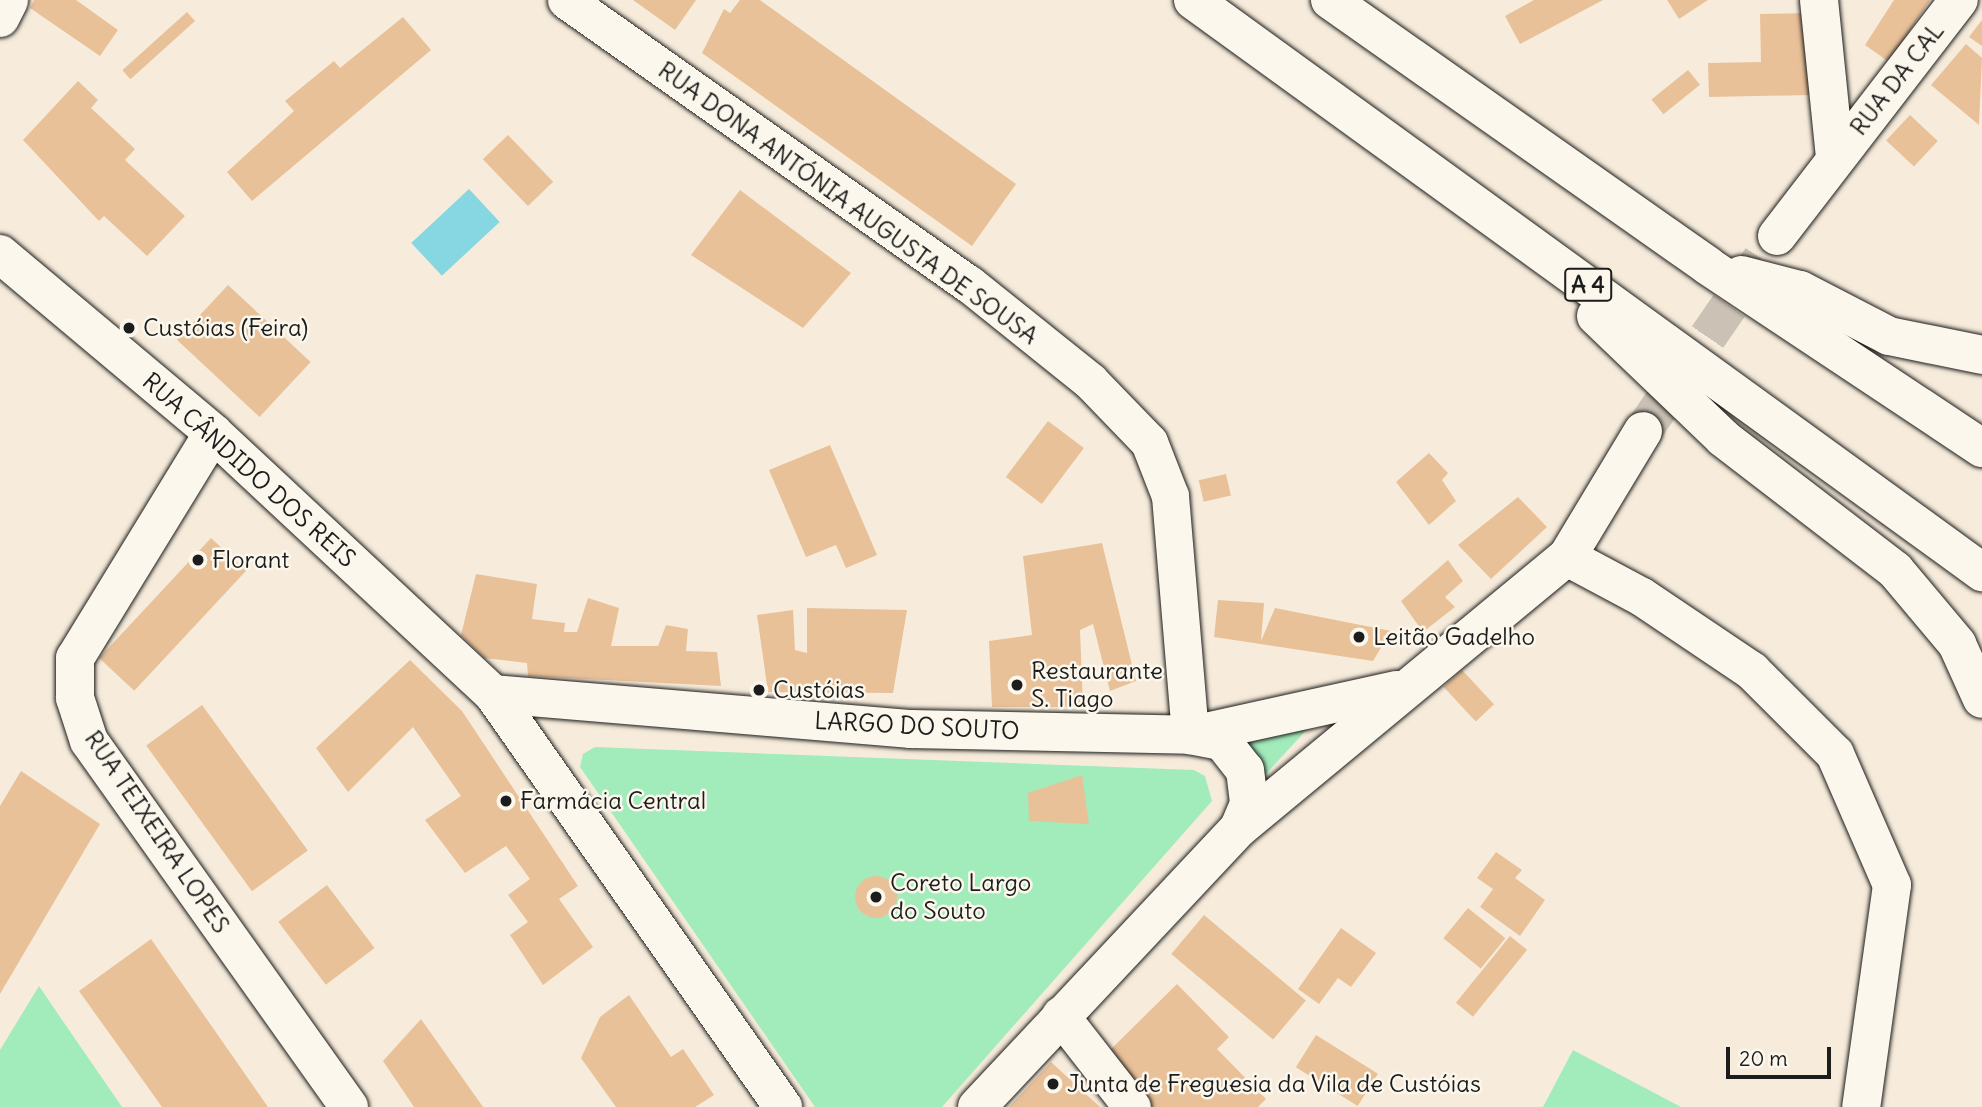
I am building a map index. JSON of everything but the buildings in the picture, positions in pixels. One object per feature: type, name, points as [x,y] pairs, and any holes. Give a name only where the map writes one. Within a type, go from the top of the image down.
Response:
[{"type":"main road","name":"A 4","points":[[1193,0],[1982,572]]},
{"type":"main road","points":[[1330,0],[1708,266],[1982,448]]},
{"type":"main road","points":[[1819,0],[1835,157]]},
{"type":"main road","name":"RUA DA CAL","points":[[1777,236],[1835,157],[1959,0]]},
{"type":"main road","points":[[1485,211],[1723,438],[1895,570],[1957,643],[1982,699]]},
{"type":"main road","name":"RUA CÂNDIDO DOS REIS","points":[[0,254],[213,433],[493,694]]},
{"type":"main road","points":[[1708,266],[1800,290],[1889,336],[1982,355]]},
{"type":"main road","points":[[1403,689],[1567,557],[1643,432]]},
{"type":"main road","name":"RUA TEIXEIRA LOPES","points":[[213,433],[75,658],[75,698],[89,741],[349,1107]]},
{"type":"main road","points":[[1567,557],[1642,597],[1752,671],[1835,754],[1892,885],[1861,1107]]},
{"type":"main road","name":"LARGO DO SOUTO","points":[[1190,735],[1403,689]]},
{"type":"main road","name":"LARGO DO SOUTO","points":[[977,1107],[1060,1015],[1239,828],[1403,689]]},
{"type":"main road","name":"LARGO DO SOUTO","points":[[493,694],[561,703],[911,729],[1190,735],[1222,741],[1245,770],[1249,804],[1239,828]]},
{"type":"main road","points":[[493,694],[536,759],[783,1107]]},
{"type":"main road","points":[[536,759],[542,716],[561,703]]},
{"type":"street","points":[[0,18],[9,0]]},
{"type":"street","name":"RUA DONA ANTÓNIA AUGUSTA DE SOUSA","points":[[566,0],[969,284],[1090,382],[1149,442],[1170,496],[1190,735]]},
{"type":"street","points":[[1060,1015],[1132,1107]]},
{"type":"green space","points":[[1310,726],[1265,775],[1244,741]]},
{"type":"green space","points":[[595,747],[1194,770],[1205,776],[1212,801],[942,1107],[815,1107],[580,767],[583,754]]},
{"type":"green space","points":[[39,986],[122,1107],[0,1107],[0,1050]]},
{"type":"green space","points":[[1573,1050],[1681,1107],[1543,1107]]},
{"type":"water","points":[[469,189],[500,222],[442,276],[411,243]]},
{"type":"tunnel","points":[[1643,431],[1777,236]]},
{"type":"place","name":"Custóias (Feira)","points":[[129,328]]},
{"type":"place","name":"Florant","points":[[198,560]]},
{"type":"place","name":"Leitão Gadelho","points":[[1359,637]]},
{"type":"place","name":"Restaurante S. Tiago","points":[[1017,685]]},
{"type":"place","name":"Custóias","points":[[759,690]]},
{"type":"place","name":"Farmácia Central","points":[[506,801]]},
{"type":"place","name":"Coreto Largo do Souto","points":[[876,897]]},
{"type":"place","name":"Junta de Freguesia da Vila de Custóias","points":[[1053,1084]]}]
